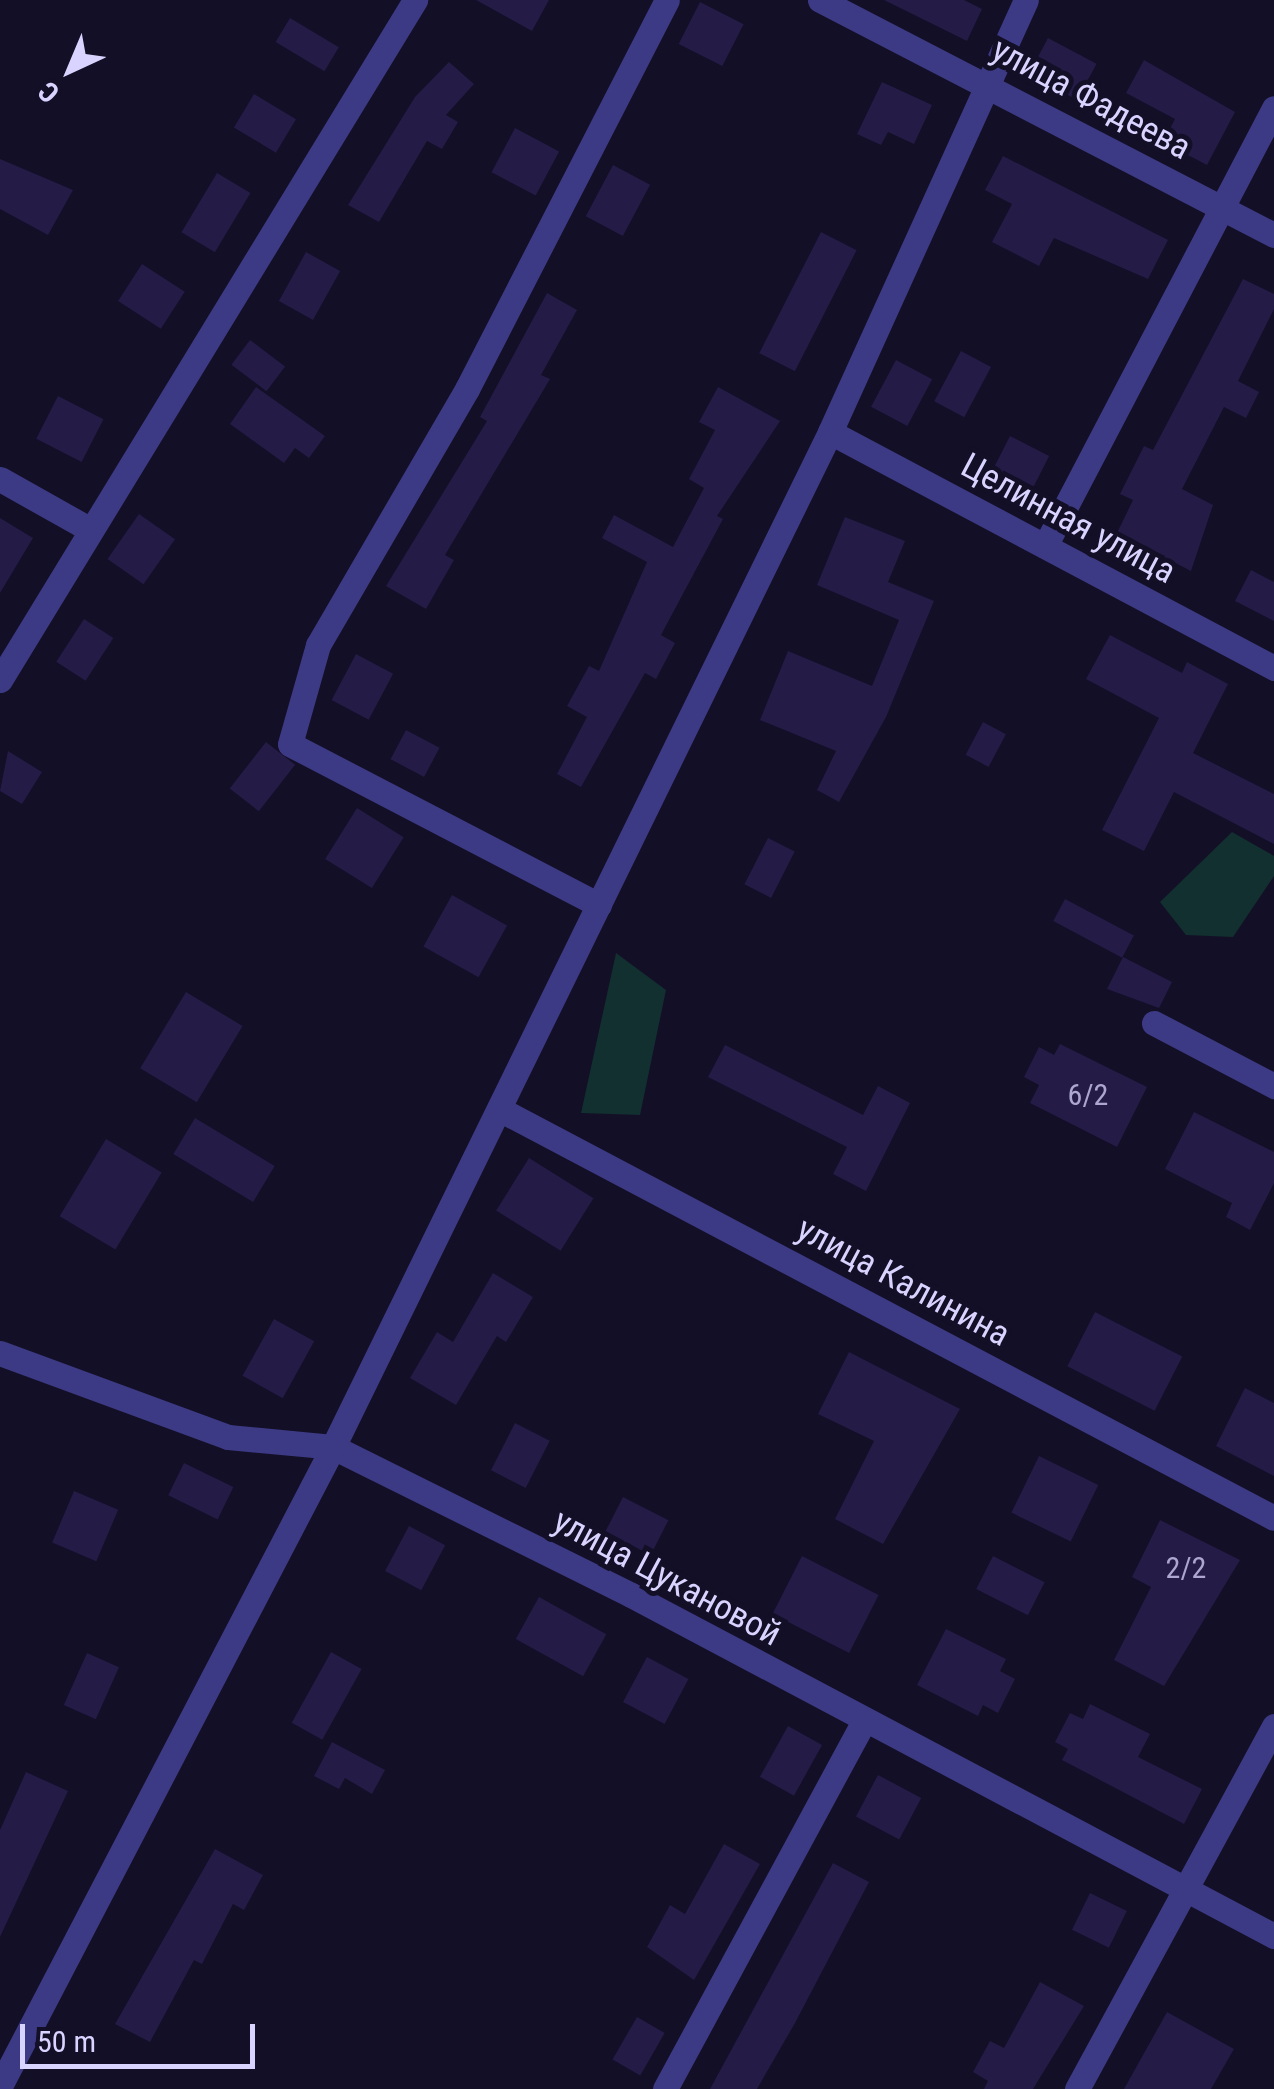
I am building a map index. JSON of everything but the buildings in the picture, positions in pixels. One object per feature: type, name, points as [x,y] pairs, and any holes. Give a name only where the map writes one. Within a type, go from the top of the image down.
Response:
[{"type":"street","points":[[0,680],[414,0]]},
{"type":"street","points":[[599,905],[290,744],[318,645],[467,389],[667,0]]},
{"type":"street","name":"улица Фадеева","points":[[820,0],[1274,235]]},
{"type":"street","points":[[0,2086],[333,1447],[830,432],[1026,0]]},
{"type":"street","points":[[1045,546],[1274,108]]},
{"type":"street","name":"Целинная улица","points":[[830,432],[1274,668]]},
{"type":"street","points":[[0,479],[91,530]]},
{"type":"street","points":[[1154,1023],[1274,1086]]},
{"type":"street","name":"улица Калинина","points":[[498,1109],[1274,1518]]},
{"type":"street","name":"улица Цукановой","points":[[0,1353],[228,1437],[333,1447],[631,1595],[862,1724],[1274,1936]]},
{"type":"street","points":[[665,2089],[862,1724]]},
{"type":"street","points":[[1077,2089],[1274,1726]]},
{"type":"green space","points":[[1232,832],[1274,856],[1274,876],[1233,937],[1186,935],[1160,902]]},
{"type":"green space","points":[[616,953],[666,990],[640,1115],[581,1113]]}]
